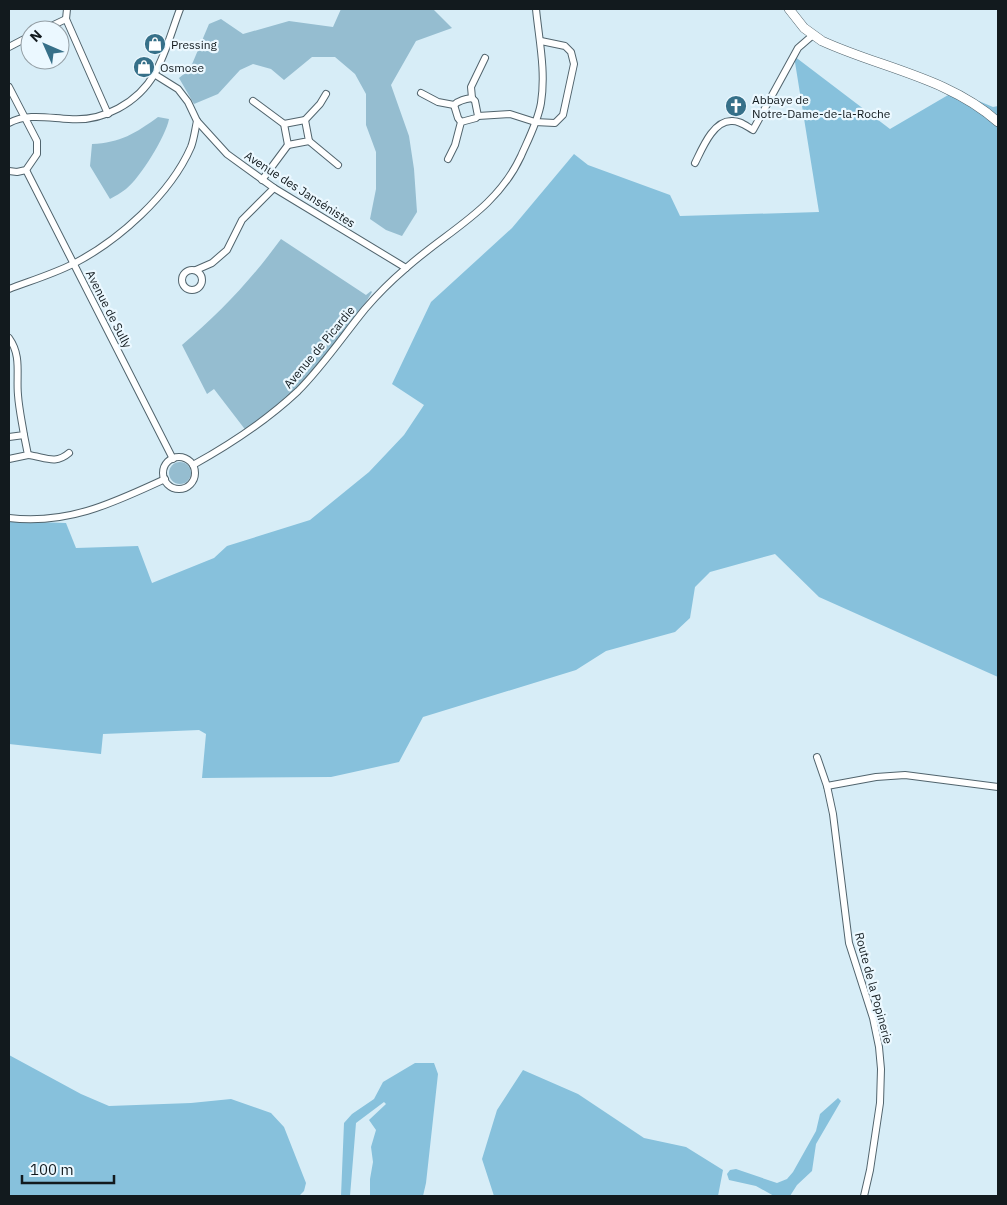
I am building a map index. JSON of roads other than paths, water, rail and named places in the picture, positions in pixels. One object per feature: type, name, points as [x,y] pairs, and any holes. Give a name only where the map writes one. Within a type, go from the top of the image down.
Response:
[{"type":"street","points":[[67,9],[66,19],[108,114]]},
{"type":"street","points":[[9,123],[24,116],[72,120],[88,119],[108,114],[130,101],[141,91],[154,74],[180,9]]},
{"type":"street","name":"Avenue de Picardie","points":[[193,465],[232,443],[278,409],[322,364],[367,307],[406,268],[480,211],[502,187],[520,158],[541,105],[543,80],[541,41],[536,9]]},
{"type":"street","points":[[789,9],[800,24],[812,35],[842,49],[943,87],[964,97],[998,122]]},
{"type":"street","points":[[695,162],[710,134],[723,122],[738,122],[753,130],[798,48],[812,35]]},
{"type":"street","points":[[461,122],[478,116],[510,114],[535,122],[555,123],[563,115],[574,64],[571,52],[565,46],[541,41]]},
{"type":"street","points":[[478,116],[475,101],[472,98],[471,87],[484,58]]},
{"type":"street","name":"Avenue des Jansénistes","points":[[154,74],[178,89],[188,102],[197,121],[227,154],[274,188],[406,268]]},
{"type":"street","points":[[9,87],[37,141],[37,154],[26,170],[9,171]]},
{"type":"street","points":[[422,93],[438,102],[454,105]]},
{"type":"street","points":[[284,124],[305,120],[320,104],[326,94]]},
{"type":"street","points":[[454,105],[458,101],[472,98]]},
{"type":"street","points":[[253,101],[284,124],[288,145]]},
{"type":"street","points":[[448,159],[455,145],[461,122],[454,105]]},
{"type":"street","points":[[305,120],[309,141],[338,166]]},
{"type":"street","points":[[9,289],[73,264],[115,237],[148,208],[164,189],[186,156],[192,145],[197,121]]},
{"type":"street","points":[[262,180],[288,145],[309,141]]},
{"type":"street","name":"Avenue de Sully","points":[[26,170],[172,458]]},
{"type":"street","points":[[196,270],[212,263],[227,250],[242,220],[274,188]]},
{"type":"street","points":[[9,338],[19,364],[18,393],[28,455]]},
{"type":"street","points":[[9,437],[24,435]]},
{"type":"street","points":[[9,459],[28,455],[52,460],[62,459],[69,453]]},
{"type":"street","points":[[172,458],[186,459],[193,465],[195,470],[194,479],[184,488],[174,488],[164,479],[164,470],[168,461],[172,458]]},
{"type":"street","points":[[9,518],[46,518],[91,511],[164,479]]},
{"type":"street","name":"Route de la Popinerie","points":[[816,757],[827,786],[833,814],[849,943],[873,1018],[881,1069],[880,1103],[870,1170],[864,1196]]},
{"type":"street","points":[[827,786],[876,777],[905,775],[998,787]]},
{"type":"place","name":"Pressing","points":[[155,44]]},
{"type":"place","name":"Osmose","points":[[144,67]]},
{"type":"place","name":"Abbaye de Notre-Dame-de-la-Roche","points":[[736,106]]}]
